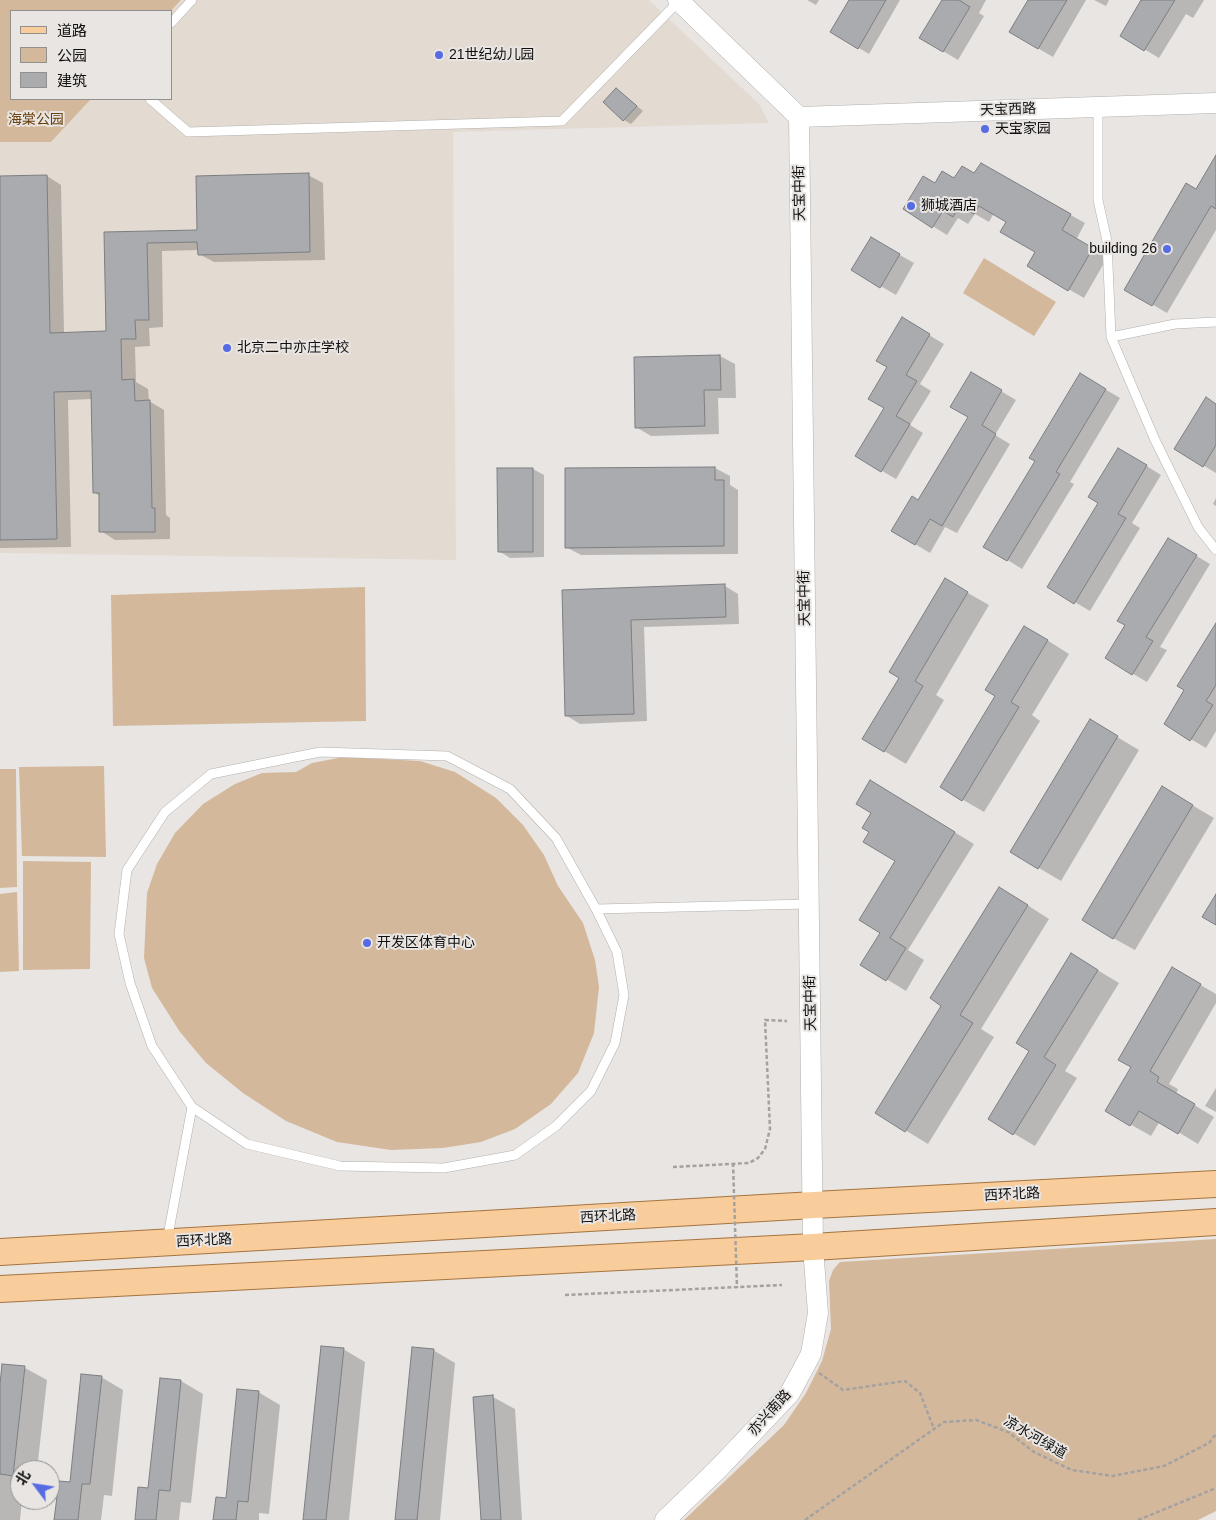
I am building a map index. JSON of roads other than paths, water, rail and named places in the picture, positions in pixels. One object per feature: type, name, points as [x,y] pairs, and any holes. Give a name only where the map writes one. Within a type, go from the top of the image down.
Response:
[{"type":"main road","name":"西环北路","points":[[0,1252],[1216,1184]]},
{"type":"main road","points":[[0,1288],[813,1247],[1216,1222]]},
{"type":"street","points":[[678,0],[799,117]]},
{"type":"street","name":"天宝西路","points":[[799,117],[1216,103]]},
{"type":"street","name":"天宝中街","points":[[799,117],[814,1205],[813,1247]]},
{"type":"street","name":"亦兴南路","points":[[665,1520],[717,1470],[790,1393],[811,1354],[818,1313],[813,1247]]},
{"type":"lane","points":[[172,22],[192,0]]},
{"type":"lane","points":[[151,100],[188,132],[562,121],[678,0]]},
{"type":"lane","points":[[1098,107],[1098,200],[1107,241],[1111,337],[1155,440],[1198,527],[1216,550]]},
{"type":"lane","points":[[1111,337],[1175,324],[1216,322]]},
{"type":"lane","points":[[320,752],[447,756],[510,789],[556,838],[596,909],[617,952],[624,995],[615,1043],[591,1091],[556,1126],[515,1155],[444,1168],[340,1166],[247,1144],[192,1107],[152,1046],[130,982],[119,934],[127,870],[165,812],[211,774],[320,752]]},
{"type":"lane","points":[[596,909],[810,904]]},
{"type":"lane","points":[[166,1243],[192,1107]]},
{"type":"place","name":"21世纪幼儿园","points":[[439,55]]},
{"type":"place","name":"天宝家园","points":[[985,129]]},
{"type":"place","name":"狮城酒店","points":[[911,206]]},
{"type":"place","name":"building 26","points":[[1167,249]]},
{"type":"place","name":"北京二中亦庄学校","points":[[227,348]]},
{"type":"place","name":"开发区体育中心","points":[[367,943]]},
{"type":"park label","name":"海棠公园","points":[[36,120]]}]
